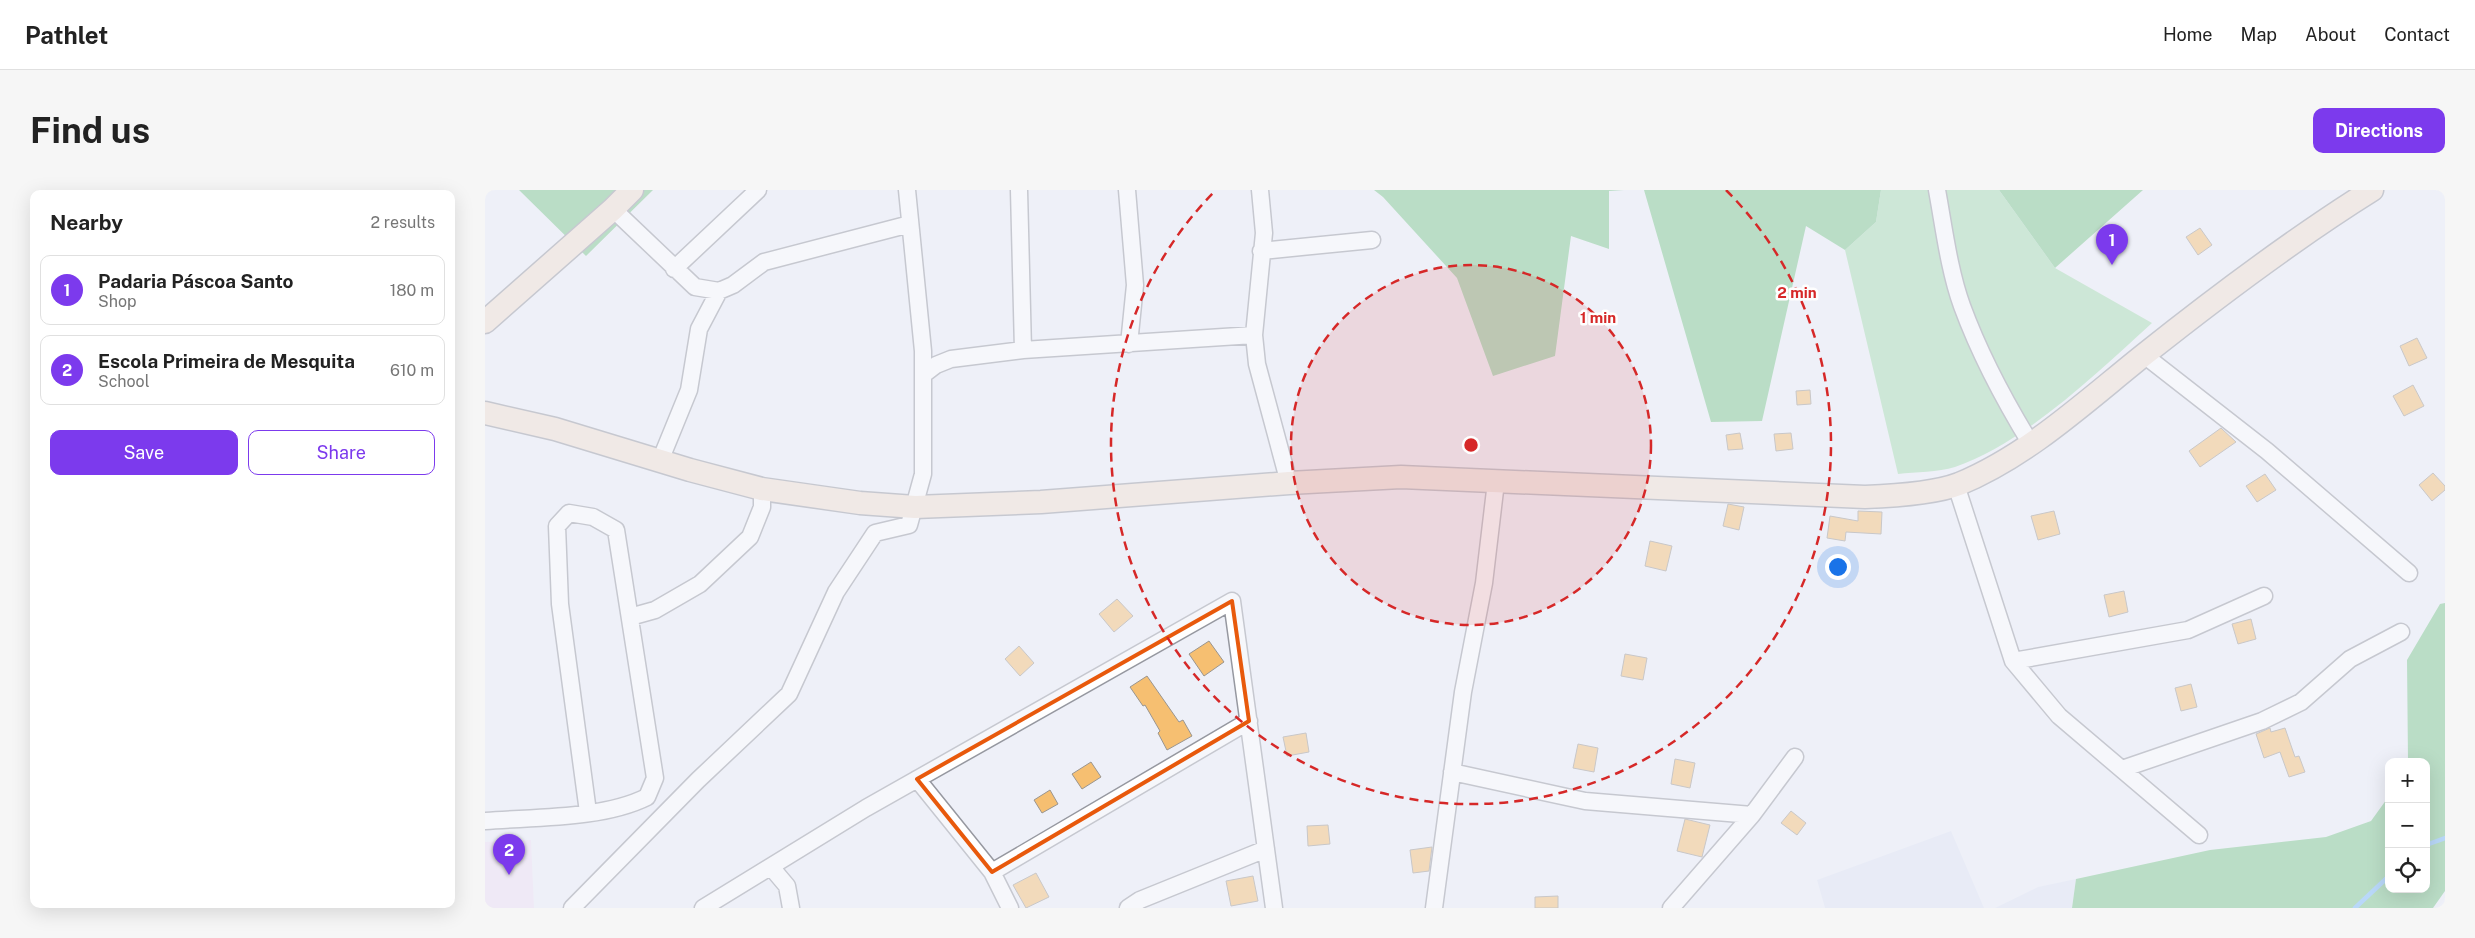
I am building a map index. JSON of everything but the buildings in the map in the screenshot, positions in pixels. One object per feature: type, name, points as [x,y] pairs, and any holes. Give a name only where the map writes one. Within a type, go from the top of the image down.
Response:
[{"type":"street","points":[[485,322],[632,190]]},
{"type":"street","points":[[674,269],[757,190]]},
{"type":"street","points":[[572,908],[698,780],[789,694],[835,592],[875,533],[909,525],[923,474],[923,351],[907,190]]},
{"type":"street","points":[[1019,190],[1023,350]]},
{"type":"street","points":[[1127,190],[1135,285],[1129,344]]},
{"type":"street","points":[[1260,190],[1264,233],[1254,335],[1257,364],[1289,482]]},
{"type":"street","points":[[1937,190],[1947,247],[1962,305],[1998,389],[2031,444]]},
{"type":"street","points":[[485,413],[555,429],[660,461],[762,488],[860,503],[915,507],[1051,501],[1289,482],[1401,478],[1865,497],[1902,495],[1956,485],[1992,469],[2031,444],[2226,290],[2313,227],[2372,190]]},
{"type":"street","points":[[613,209],[695,287],[719,291],[733,285],[765,262],[910,224]]},
{"type":"street","points":[[1261,252],[1372,240]]},
{"type":"street","points":[[660,461],[689,390],[699,329],[719,291]]},
{"type":"street","points":[[923,375],[935,365],[951,359],[1023,350],[1254,335]]},
{"type":"street","points":[[2144,355],[2267,451],[2409,573]]},
{"type":"street","points":[[1434,908],[1463,692],[1484,583],[1496,482]]},
{"type":"street","points":[[1956,485],[2013,660],[2059,716],[2199,835]]},
{"type":"street","points":[[630,617],[655,610],[700,584],[750,537],[762,507],[762,488]]},
{"type":"street","points":[[485,820],[606,812],[632,805],[647,797],[655,778],[616,530],[593,517],[569,513],[557,526],[560,604],[588,812]]},
{"type":"street","points":[[2013,660],[2188,630],[2264,596]]},
{"type":"street","points":[[703,908],[917,779],[1232,601],[1274,908]]},
{"type":"street","points":[[2122,769],[2262,721],[2301,702],[2350,659],[2401,632]]},
{"type":"street","points":[[992,872],[1249,721]]},
{"type":"street","points":[[1671,908],[1752,815],[1795,757]]},
{"type":"street","points":[[1452,772],[1585,801],[1752,815]]},
{"type":"street","points":[[917,779],[992,872],[1010,908]]},
{"type":"street","points":[[1128,908],[1140,900],[1266,849]]},
{"type":"street","points":[[771,866],[787,886],[791,908]]},
{"type":"highlighted area","points":[[1232,601],[1249,721],[992,872],[917,779]]},
{"type":"shaded area","points":[[1951,831],[1984,908],[1825,908],[1817,880]]},
{"type":"shaded area","points":[[531,840],[534,908],[485,908],[485,842]]},
{"type":"shaded area","points":[[2076,879],[2072,908],[1995,908],[2038,887]]},
{"type":"green space","points":[[519,190],[653,190],[586,256]]},
{"type":"green space","points":[[1374,190],[1624,190],[1609,191],[1609,249],[1571,236],[1555,356],[1493,376],[1457,278],[1383,197]]},
{"type":"green space","points":[[1644,190],[1881,190],[1876,222],[1845,250],[1806,226],[1762,421],[1711,422]]},
{"type":"green space","points":[[1881,190],[1999,190],[2055,268],[2152,323],[2084,384],[2034,424],[2008,441],[1981,456],[1955,467],[1898,474],[1845,250],[1876,222]]},
{"type":"green space","points":[[1999,190],[2143,190],[2055,268]]},
{"type":"green space","points":[[2445,603],[2445,891],[2433,908],[2072,908],[2076,879],[2210,850],[2326,837],[2371,821],[2385,802],[2385,893],[2430,893],[2430,758],[2408,758],[2407,660],[2440,604]]},
{"type":"waterway","points":[[2430,844],[2445,838]]},
{"type":"waterway","points":[[2355,908],[2385,880]]},
{"type":"place","name":"Padaria Páscoa Santo","points":[[2112,265]]},
{"type":"place","name":"Escola Primeira de Mesquita","points":[[509,875]]}]
